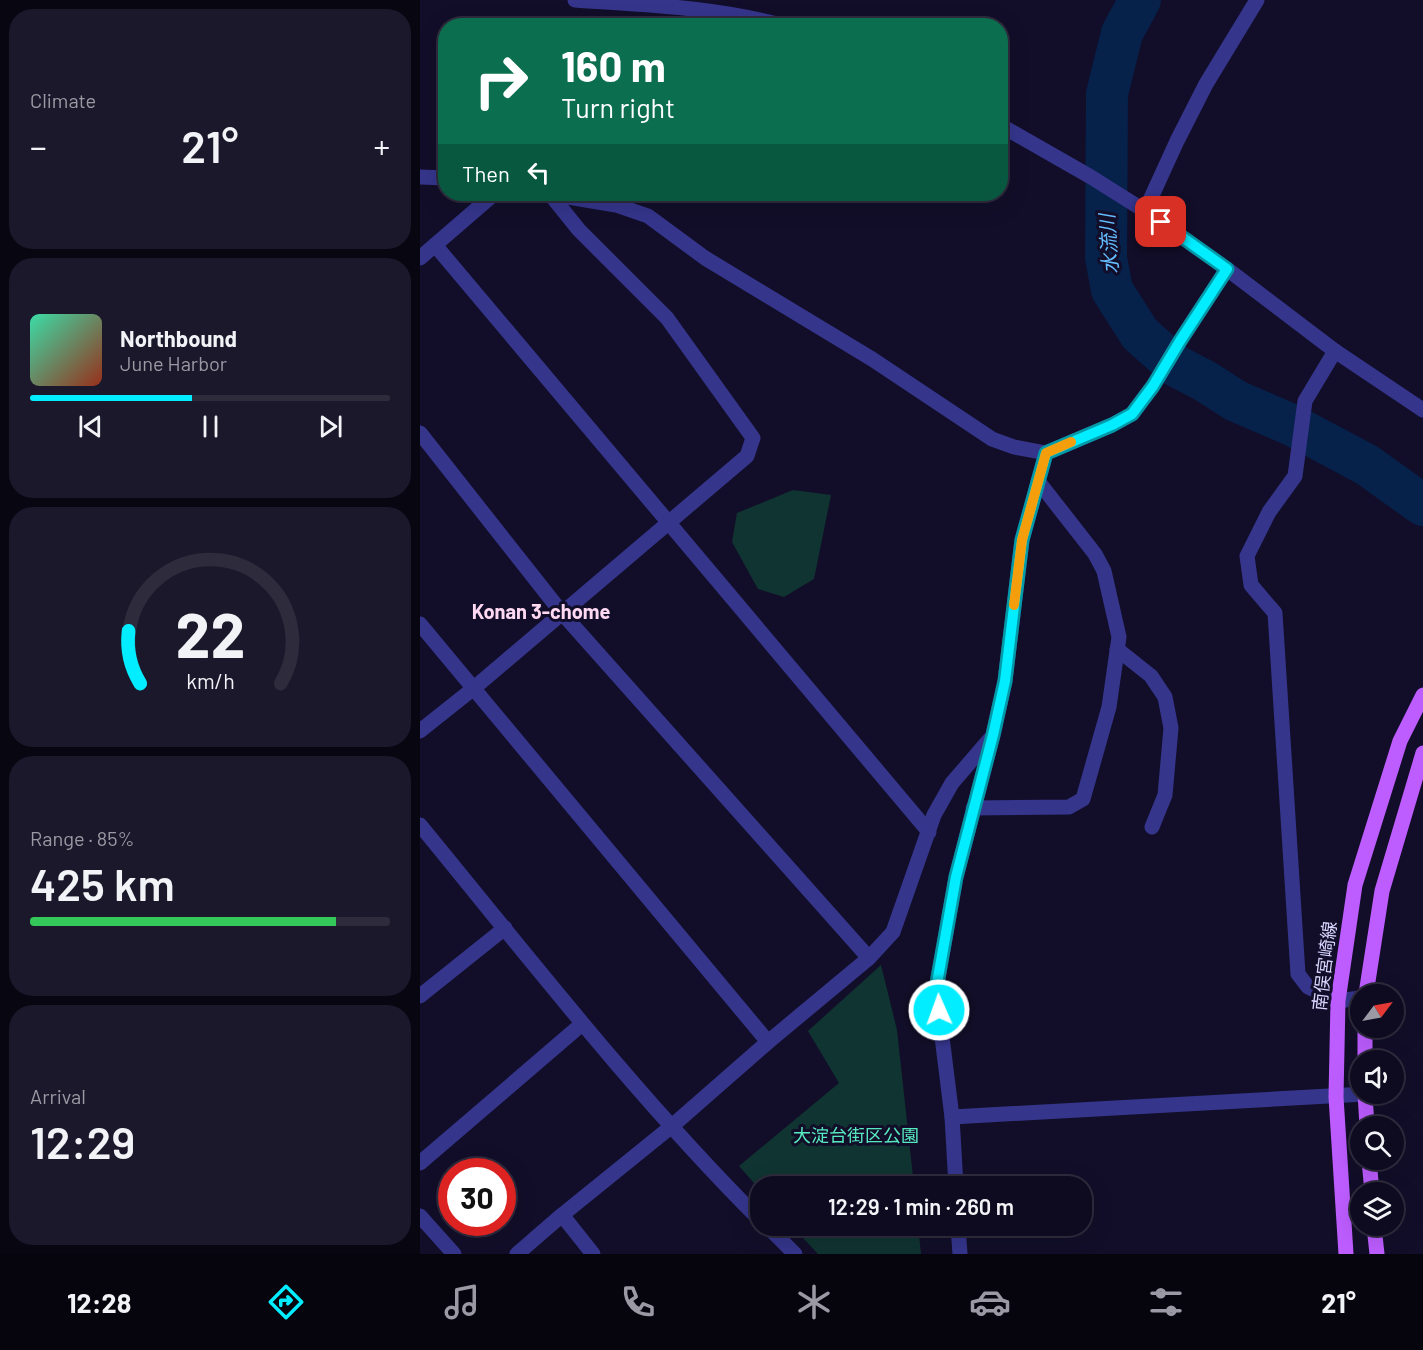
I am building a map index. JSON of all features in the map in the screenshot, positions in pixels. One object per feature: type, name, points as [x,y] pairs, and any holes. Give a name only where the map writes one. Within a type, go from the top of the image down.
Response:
[{"type":"main road","name":"南俣宮崎線","points":[[1347,1254],[1335,1097],[1338,1001],[1355,885],[1400,741],[1423,695]]},
{"type":"main road","points":[[1368,984],[1382,891],[1423,753]]},
{"type":"main road","points":[[1375,1236],[1377,1254]]},
{"type":"street","points":[[575,0],[707,10],[754,18]]},
{"type":"street","points":[[1145,211],[1206,84],[1257,0]]},
{"type":"street","points":[[1008,130],[1145,211],[1227,269],[1335,351],[1423,410]]},
{"type":"street","points":[[420,177],[438,178]]},
{"type":"street","points":[[420,258],[486,201]]},
{"type":"street","points":[[420,731],[474,688],[747,456],[753,438],[667,318],[579,230],[556,201]]},
{"type":"street","points":[[592,201],[616,205],[648,216],[705,258],[872,359],[992,439],[1014,447],[1046,453],[1132,414],[1153,386],[1227,269]]},
{"type":"street","points":[[435,245],[928,832]]},
{"type":"street","points":[[1335,351],[1305,401],[1295,476],[1269,512],[1247,556],[1251,585],[1275,613],[1298,974],[1308,987],[1338,1001],[1350,999]]},
{"type":"street","points":[[420,432],[562,613],[869,958]]},
{"type":"street","points":[[955,1176],[952,1117],[936,989],[956,877],[1005,681],[1022,540],[1046,453]]},
{"type":"street","points":[[973,808],[1069,807],[1083,799],[1109,707],[1119,637],[1104,571],[1095,554],[1038,482]]},
{"type":"street","points":[[420,624],[768,1042]]},
{"type":"street","points":[[1117,649],[1151,676],[1165,697],[1171,728],[1165,795],[1152,827]]},
{"type":"street","points":[[517,1254],[869,958],[893,932],[934,816],[952,783],[993,735]]},
{"type":"street","points":[[420,825],[582,1024],[750,1210]]},
{"type":"street","points":[[420,996],[505,928]]},
{"type":"street","points":[[420,1163],[582,1024]]},
{"type":"street","points":[[952,1117],[1350,1096]]},
{"type":"street","points":[[561,1215],[593,1254]]},
{"type":"street","points":[[420,1216],[454,1254]]},
{"type":"street","points":[[776,1236],[795,1254]]},
{"type":"street","points":[[959,1236],[960,1254]]},
{"type":"green space","points":[[793,490],[831,495],[814,579],[784,597],[758,589],[732,542],[737,513]]},
{"type":"green space","name":"大淀台街区公園","points":[[881,965],[897,1030],[913,1176],[750,1176],[750,1179],[739,1166],[839,1083],[808,1031]]},
{"type":"green space","points":[[801,1236],[919,1236],[921,1254],[818,1254]]},
{"type":"waterway","name":"水流川","points":[[1140,0],[1122,33],[1107,94],[1106,258],[1112,290],[1140,334],[1176,366],[1236,401],[1292,425],[1367,465],[1423,505]]},
{"type":"slow traffic","points":[[1014,605],[1022,540],[1046,453],[1071,442]]},
{"type":"district","name":"Konan 3-chome","points":[[541,612]]},
{"type":"route","points":[[939,1010],[936,989],[956,877],[1005,681],[1022,540],[1046,453],[1132,414],[1153,386],[1227,269],[1161,222]]}]
